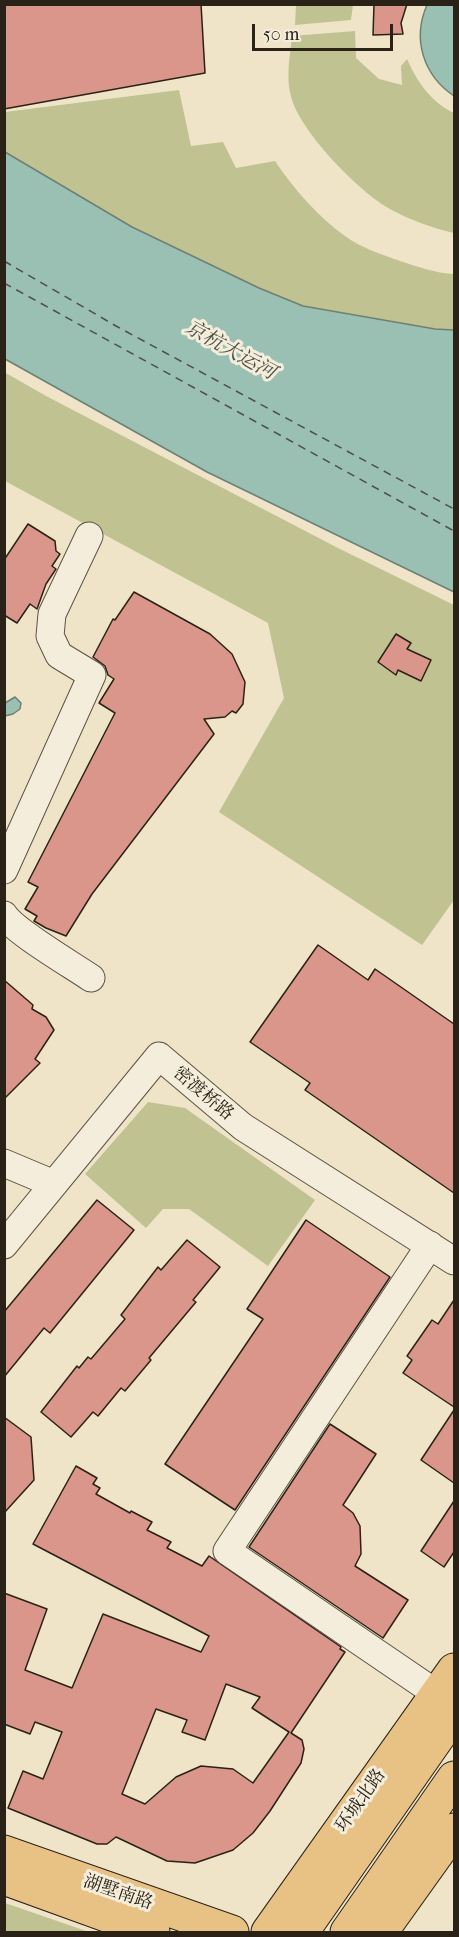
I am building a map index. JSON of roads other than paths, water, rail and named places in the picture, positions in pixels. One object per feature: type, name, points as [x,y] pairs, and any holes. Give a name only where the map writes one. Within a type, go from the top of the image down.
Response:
[{"type":"main road","name":"环城北路","points":[[268,1932],[449,1693]]},
{"type":"main road","name":"环城北路","points":[[302,1932],[449,1693]]},
{"type":"main road","points":[[347,1932],[454,1778]]},
{"type":"main road","points":[[381,1932],[454,1830]]},
{"type":"main road","name":"湖墅南路","points":[[4,1852],[232,1932]]},
{"type":"main road","name":"湖墅南路","points":[[4,1878],[153,1932]]},
{"type":"street","points":[[4,870],[92,675],[58,655],[50,636],[52,614],[89,536]]},
{"type":"street","points":[[4,915],[27,935],[91,978]]},
{"type":"street","name":"密渡桥路","points":[[4,1245],[159,1056],[243,1127],[454,1261]]},
{"type":"street","points":[[4,1163],[54,1184]]},
{"type":"street","points":[[430,1245],[227,1551],[449,1693]]},
{"type":"water","points":[[427,5],[454,5],[454,96],[435,78],[423,55],[421,31]]},
{"type":"water","name":"京杭大运河","points":[[5,152],[132,227],[259,288],[303,306],[435,329],[454,330],[454,592],[207,472],[5,359]]},
{"type":"water","points":[[15,697],[21,703],[20,709],[5,716],[5,703]]}]
